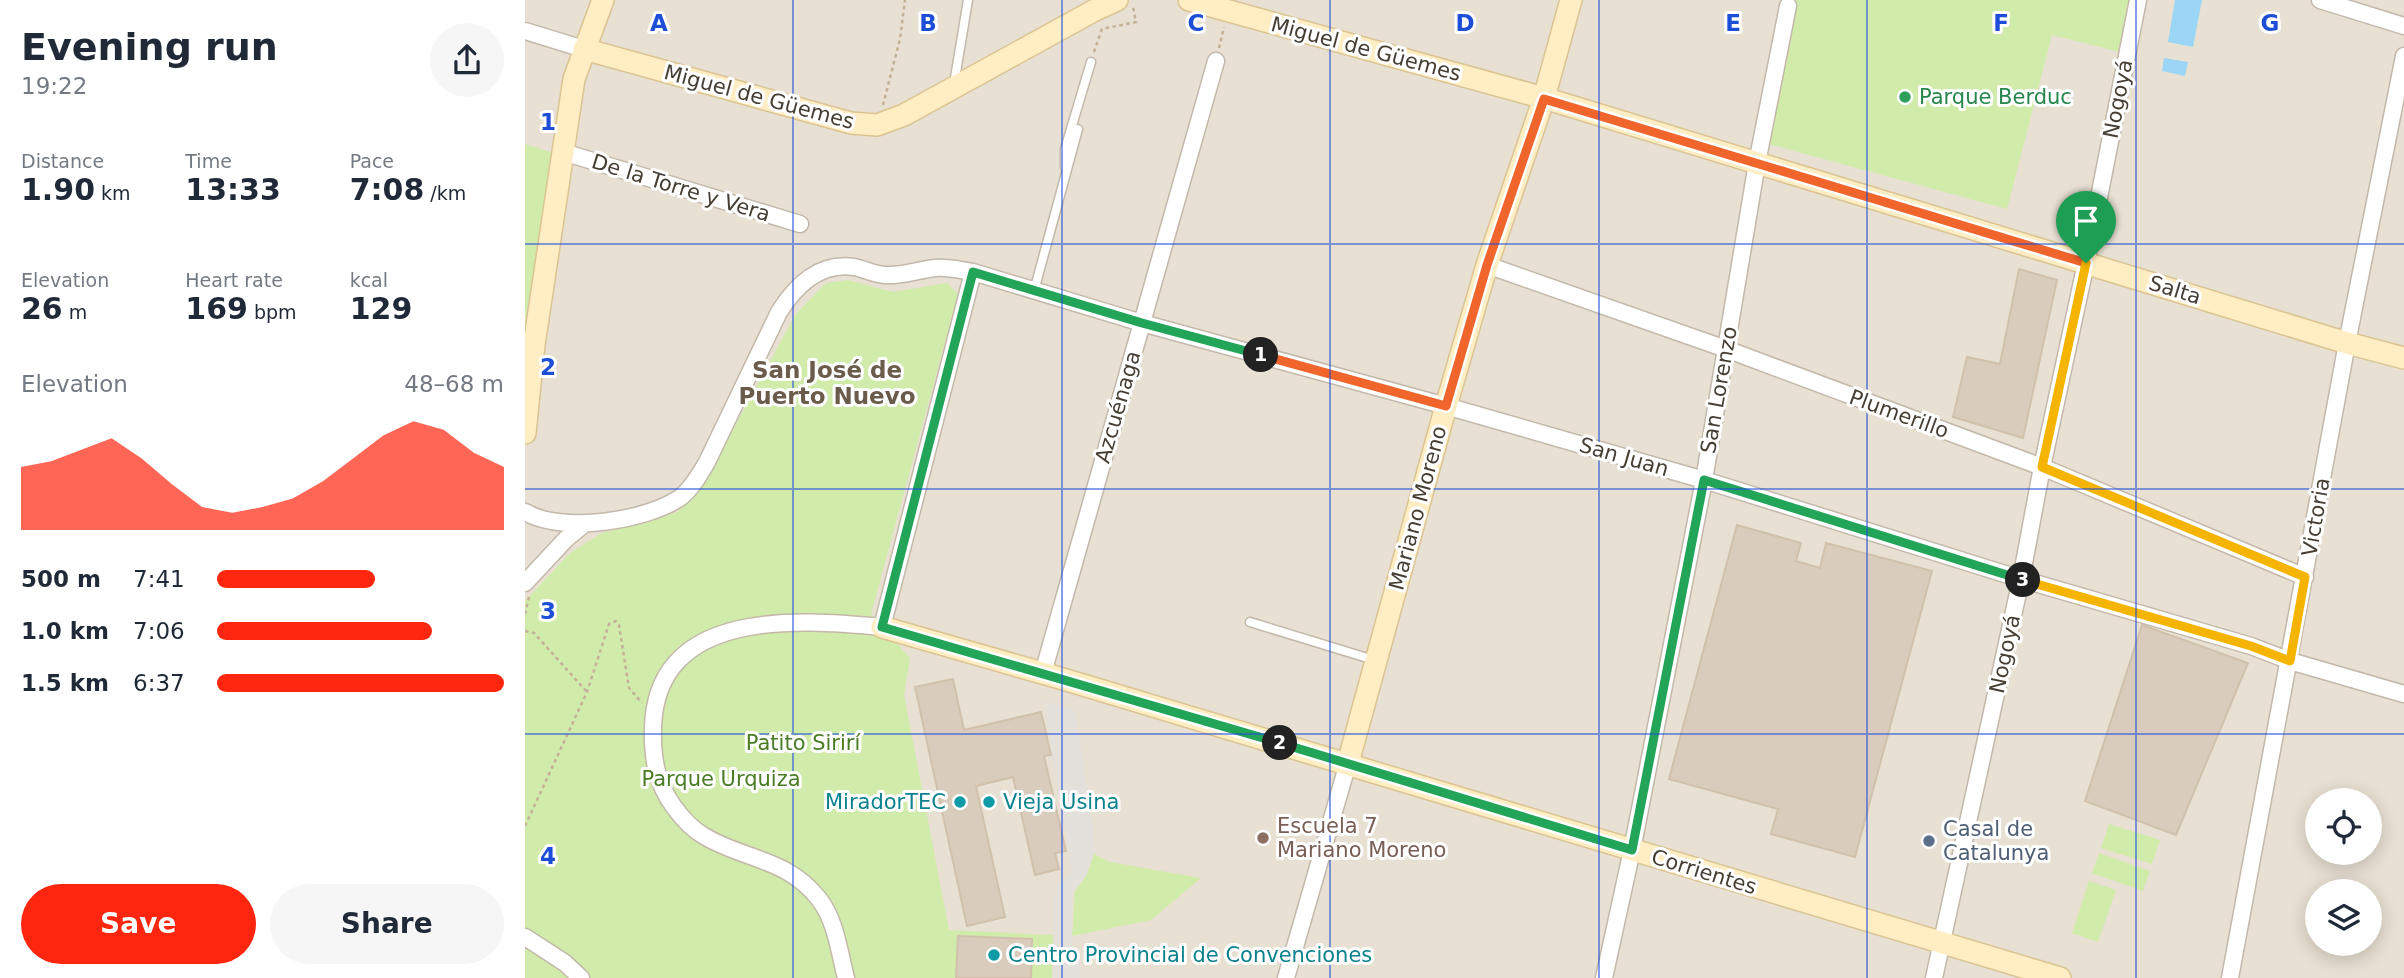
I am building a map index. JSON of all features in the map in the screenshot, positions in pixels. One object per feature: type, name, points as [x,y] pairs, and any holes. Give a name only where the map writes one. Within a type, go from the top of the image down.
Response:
[{"type":"street","points":[[525,433],[530,345],[574,79],[603,0]]},
{"type":"street","name":"Miguel de Güemes","points":[[584,49],[851,123],[877,125],[904,115],[1095,9],[1117,0]]},
{"type":"street","name":"Miguel de Güemes","points":[[1189,0],[1544,99]]},
{"type":"street","name":"Mariano Moreno","points":[[1286,978],[1487,265],[1544,99],[1571,0]]},
{"type":"street","name":"Nogoyá","points":[[1934,978],[2021,579],[2138,0]]},
{"type":"street","points":[[2320,0],[2404,26]]},
{"type":"street","name":"San Lorenzo","points":[[1604,978],[1632,850],[1704,480],[1757,163],[1788,6]]},
{"type":"street","points":[[525,31],[584,49]]},
{"type":"street","name":"Victoria","points":[[2231,978],[2347,343],[2404,56]]},
{"type":"street","name":"Azcuénaga","points":[[1043,673],[1216,61]]},
{"type":"street","name":"Salta","points":[[1544,99],[2404,358]]},
{"type":"street","name":"De la Torre y Vera","points":[[563,152],[800,224]]},
{"type":"street","name":"Plumerillo","points":[[1487,265],[1725,349],[2042,467],[2305,577]]},
{"type":"street","points":[[525,512],[543,521],[583,524],[653,510],[685,493],[707,463],[779,312],[796,289],[812,275],[827,269],[851,267],[883,275],[935,268],[973,272],[1142,323],[1446,406]]},
{"type":"street","points":[[846,978],[832,924],[820,900],[803,882],[781,867],[702,835],[672,805],[661,786],[653,760],[653,716],[660,689],[669,671],[701,643],[740,627],[809,621],[882,627],[973,272]]},
{"type":"street","name":"San Juan","points":[[1446,406],[1704,480],[2404,694]]},
{"type":"street","points":[[525,583],[583,524]]},
{"type":"street","name":"Corrientes","points":[[882,627],[2060,978]]},
{"type":"street","points":[[525,937],[565,963],[581,978]]},
{"type":"lane","points":[[954,87],[953,78],[968,0]]},
{"type":"lane","points":[[1065,180],[1065,149],[1091,62]]},
{"type":"lane","points":[[1034,291],[1078,129]]},
{"type":"lane","points":[[1250,622],[1376,661]]},
{"type":"path","points":[[877,125],[900,39],[905,0]]},
{"type":"path","points":[[1091,62],[1102,30],[1136,22],[1132,0]]},
{"type":"path","points":[[1216,61],[1228,11]]},
{"type":"path","points":[[525,826],[587,692],[609,624],[616,621],[619,625],[629,688],[653,716]]},
{"type":"path","points":[[525,631],[534,633],[587,692]]},
{"type":"shaded area","points":[[525,0],[2404,0],[2404,978],[525,978]]},
{"type":"shaded area","points":[[1044,702],[1075,711],[1093,826],[1095,851],[1088,871],[1072,892],[1072,952],[1080,952],[1080,978],[1054,978],[1054,896],[1059,884],[1072,872]]},
{"type":"green space","name":"Parque Berduc","points":[[1796,0],[2130,0],[2120,52],[2052,35],[2007,209],[1765,143]]},
{"type":"green space","points":[[525,144],[554,153],[525,325]]},
{"type":"green space","name":"Parque Urquiza","points":[[848,280],[893,292],[947,283],[958,294],[871,614],[910,658],[904,695],[949,930],[1053,935],[1052,978],[525,978],[525,601],[570,553],[600,534],[677,512],[709,474],[795,315],[826,283]]},
{"type":"green space","points":[[2109,824],[2160,840],[2152,864],[2101,848]]},
{"type":"green space","points":[[2099,853],[2150,871],[2143,891],[2092,873]]},
{"type":"green space","points":[[1094,854],[1110,862],[1201,878],[1151,920],[1072,936],[1075,891],[1086,876]]},
{"type":"green space","points":[[2089,881],[2116,890],[2098,942],[2072,933]]},
{"type":"water","points":[[2175,0],[2202,0],[2193,47],[2168,42]]},
{"type":"water","points":[[2164,58],[2188,62],[2185,76],[2162,71]]},
{"type":"building","points":[[2019,269],[2057,280],[2023,438],[1953,417],[1967,357],[2000,364]]},
{"type":"building","points":[[1737,525],[1801,543],[1796,561],[1820,568],[1826,543],[1932,571],[1855,857],[1771,834],[1778,809],[1669,779]]},
{"type":"building","points":[[2142,625],[2248,663],[2176,835],[2085,801]]},
{"type":"building","points":[[953,679],[964,730],[1041,712],[1051,755],[1044,756],[1066,851],[1055,853],[1059,869],[1035,875],[1013,777],[976,786],[1005,917],[967,926],[915,687]]},
{"type":"building","name":"Centro Provincial de Convenciones","points":[[958,936],[1032,939],[1031,978],[956,978]]},
{"type":"place","name":"Parque Berduc","points":[[1905,97]]},
{"type":"place","name":"MiradorTEC","points":[[960,802]]},
{"type":"place","name":"Vieja Usina","points":[[989,802]]},
{"type":"place","name":"Escuela 7 Mariano Moreno","points":[[1263,838]]},
{"type":"place","name":"Casal de Catalunya","points":[[1929,841]]},
{"type":"place","name":"Centro Provincial de Convenciones","points":[[994,955]]},
{"type":"district","name":"San José de Puerto Nuevo","points":[[827,383]]},
{"type":"route","points":[[1544,99],[2086,263],[2042,467],[2305,577],[2290,661],[2251,646],[2021,579],[1704,480],[1632,850],[1159,707],[882,627],[973,272],[1142,323],[1446,406],[1487,265],[1544,99]]},
{"type":"park label","name":"Patito Sirirí","points":[[803,743]]}]
